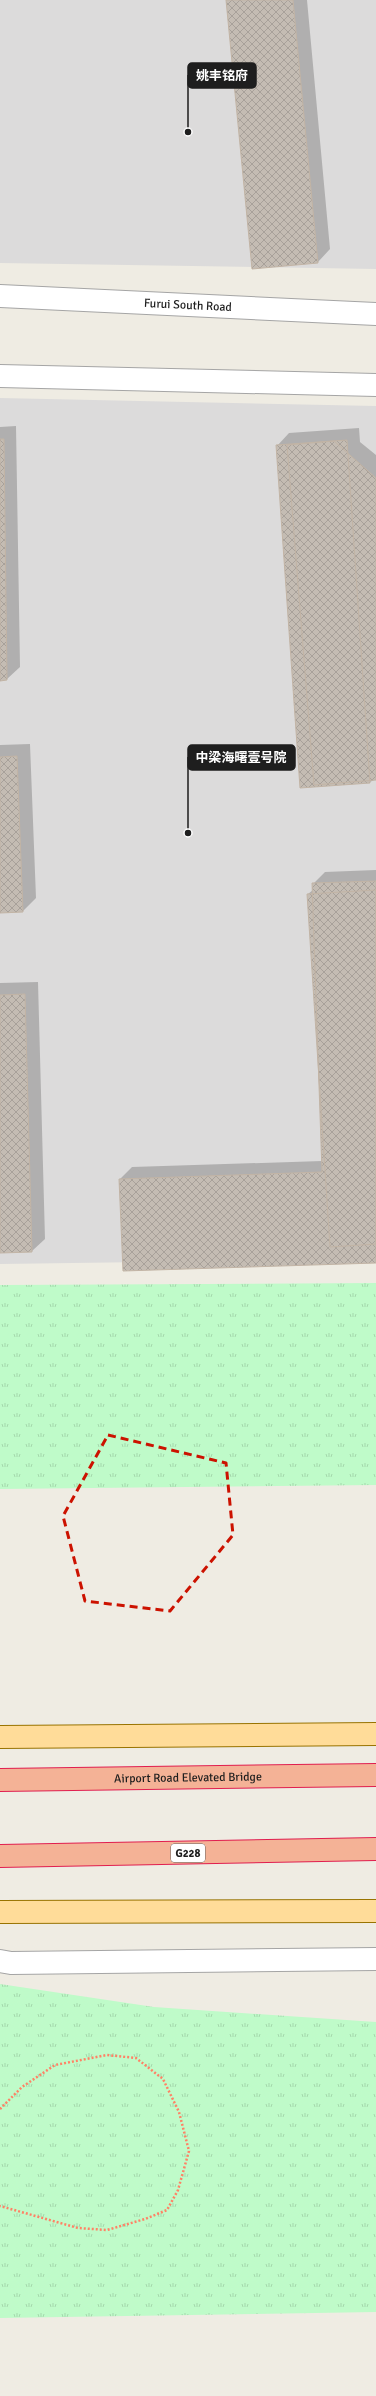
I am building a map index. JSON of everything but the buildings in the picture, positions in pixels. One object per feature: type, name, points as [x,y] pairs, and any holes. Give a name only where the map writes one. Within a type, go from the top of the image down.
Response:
[{"type":"highway","name":"Airport Road Elevated Bridge","points":[[0,1780],[376,1775]]},
{"type":"highway","name":"G228","points":[[0,1856],[376,1849]]},
{"type":"main road","points":[[0,1737],[376,1734]]},
{"type":"main road","points":[[0,1912],[376,1911]]},
{"type":"street","name":"Furui South Road","points":[[0,296],[376,314]]},
{"type":"street","points":[[0,376],[376,385]]},
{"type":"street","points":[[0,1961],[11,1963],[376,1959]]},
{"type":"path","points":[[0,2109],[22,2087],[55,2065],[107,2055],[136,2058],[163,2079],[179,2112],[188,2151],[178,2190],[167,2210],[114,2228],[107,2230],[78,2228],[0,2206]]},
{"type":"highlighted area","points":[[108,1435],[226,1463],[233,1535],[170,1611],[85,1601],[63,1516]]},
{"type":"shaded area","points":[[0,0],[376,0],[376,269],[0,263]]},
{"type":"shaded area","points":[[0,398],[376,406],[376,1259],[0,1264]]},
{"type":"green space","points":[[376,1283],[376,1485],[0,1489],[0,1285]]},
{"type":"green space","points":[[0,1984],[154,2007],[376,2022],[376,2312],[0,2318]]},
{"type":"place","name":"姚丰铭府","points":[[188,132]]},
{"type":"place","name":"中梁海曙壹号院","points":[[188,833]]}]
